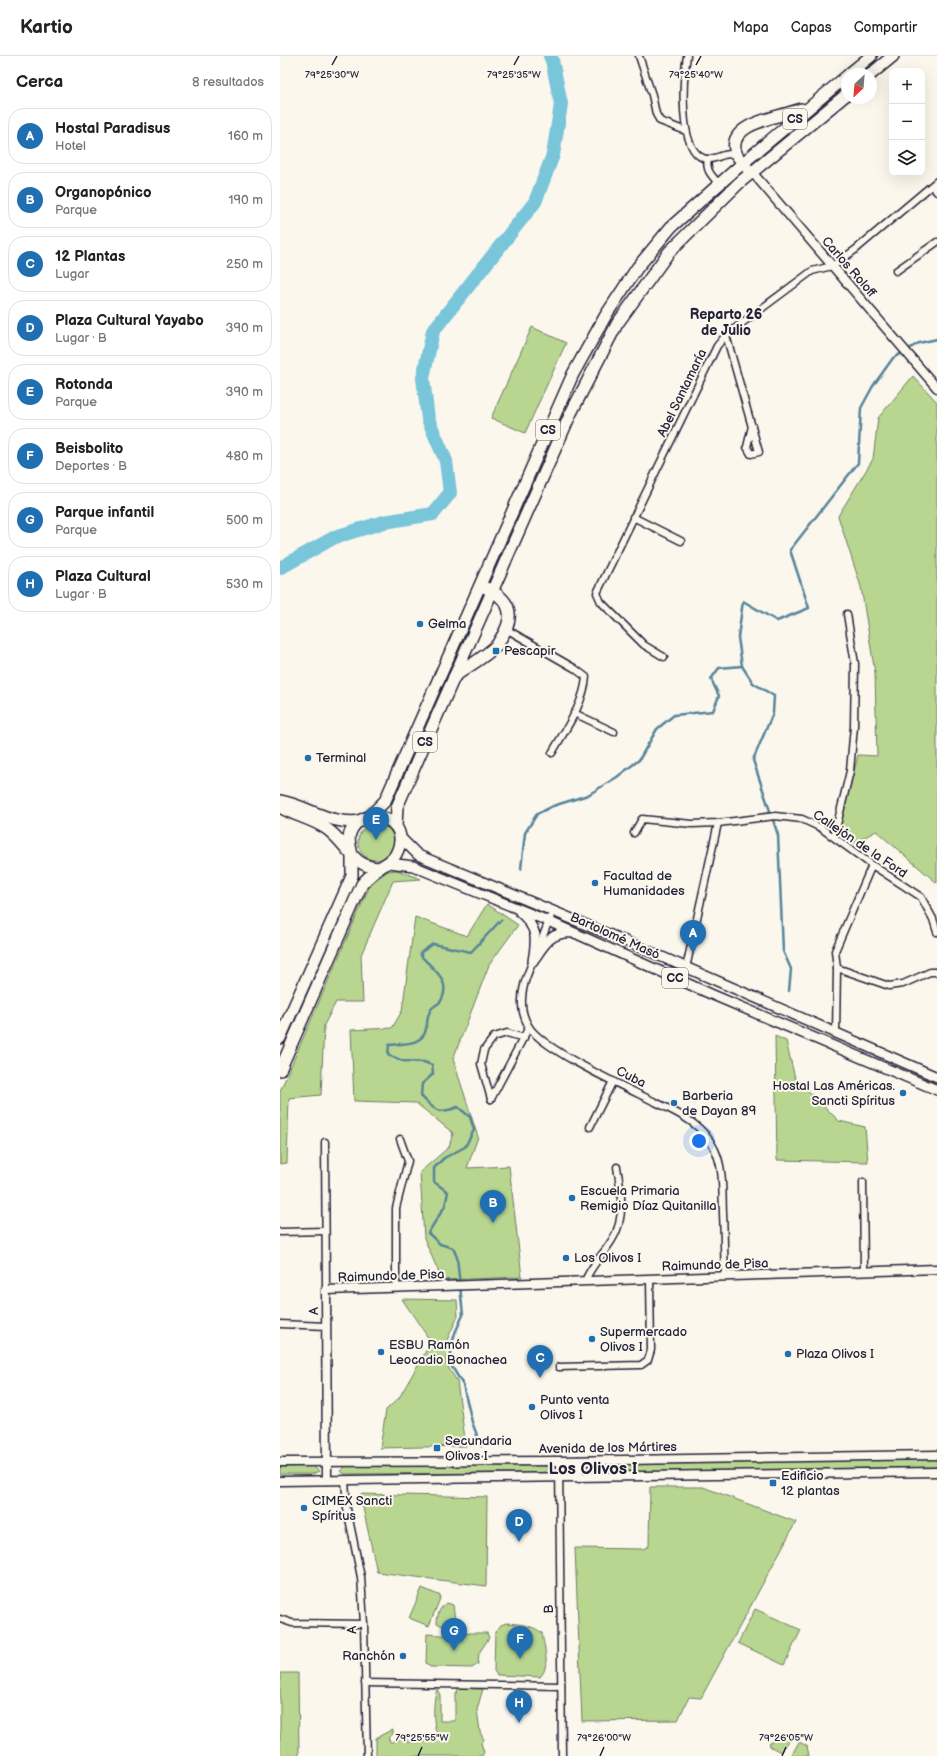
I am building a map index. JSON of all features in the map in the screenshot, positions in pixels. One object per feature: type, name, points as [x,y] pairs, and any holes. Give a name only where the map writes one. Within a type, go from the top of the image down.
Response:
[{"type":"highway","name":"CS","points":[[856,68],[871,56]]},
{"type":"highway","points":[[877,69],[893,56]]},
{"type":"highway","name":"CS","points":[[364,819],[385,801],[573,374],[606,315],[637,268],[671,227],[743,163],[841,81]]},
{"type":"highway","name":"CS","points":[[396,826],[397,807],[571,413],[609,337],[625,311],[669,252],[752,172],[841,99]]},
{"type":"highway","points":[[752,172],[736,154],[735,147],[742,130],[757,122],[791,114],[812,104]]},
{"type":"highway","points":[[454,677],[486,655],[498,644],[506,629],[510,617],[508,607],[501,596],[479,586]]},
{"type":"highway","points":[[413,736],[428,736]]},
{"type":"highway","points":[[280,801],[288,802],[331,819],[351,822],[380,816],[389,820],[396,826]]},
{"type":"highway","points":[[280,807],[326,828],[342,842],[352,856],[363,865],[369,868],[379,868]]},
{"type":"highway","points":[[280,1038],[352,876],[352,856],[349,840],[350,834],[355,826],[364,819]]},
{"type":"highway","name":"CC","points":[[396,826],[401,838]]},
{"type":"highway","points":[[280,1070],[362,884],[379,868],[389,863],[398,852],[401,838]]},
{"type":"main road","name":"Carlos Roloff","points":[[752,172],[937,388]]},
{"type":"main road","name":"Bartolomé Masó","points":[[401,838],[418,855],[553,910],[937,1077]]},
{"type":"main road","name":"Bartolomé Masó","points":[[389,863],[413,866],[548,921],[719,998],[937,1090]]},
{"type":"main road","points":[[509,905],[530,922],[536,932],[536,946],[533,961]]},
{"type":"main road","points":[[533,961],[548,940],[556,934],[576,933]]},
{"type":"main road","name":"Raimundo de Pisa","points":[[326,1290],[937,1269]]},
{"type":"main road","name":"A","points":[[326,1290],[327,1480]]},
{"type":"main road","name":"Avenida de los Mártires","points":[[280,1462],[578,1461],[937,1455]]},
{"type":"main road","points":[[578,1461],[580,1478]]},
{"type":"main road","points":[[280,1482],[327,1480],[580,1478],[937,1472]]},
{"type":"street","points":[[639,56],[652,95],[656,114],[660,121],[686,131]]},
{"type":"street","points":[[687,56],[685,66],[684,108],[686,131],[690,143],[695,153],[708,160],[724,155],[736,154]]},
{"type":"street","points":[[708,160],[707,165],[710,173],[719,184]]},
{"type":"street","points":[[934,183],[937,192]]},
{"type":"street","name":"Abel Santamaría","points":[[664,657],[644,645],[601,602],[597,594],[717,346],[726,335],[812,272],[832,266],[855,250],[934,183]]},
{"type":"street","points":[[896,272],[937,242]]},
{"type":"street","points":[[726,335],[752,426]]},
{"type":"street","points":[[633,517],[681,541]]},
{"type":"street","points":[[834,837],[850,772],[854,726],[855,664],[847,614]]},
{"type":"street","points":[[506,629],[574,668],[586,677],[585,688],[574,713],[552,753]]},
{"type":"street","points":[[574,713],[614,732]]},
{"type":"street","name":"Callejón de la Ford","points":[[634,832],[642,819],[692,824],[718,823],[775,816],[802,819],[834,837],[872,865],[921,897],[933,919],[937,932]]},
{"type":"street","points":[[686,968],[718,823]]},
{"type":"street","points":[[836,1034],[837,968],[835,951],[872,865]]},
{"type":"street","name":"Cuba","points":[[553,910],[523,986],[522,1004],[524,1017],[529,1028],[540,1039],[555,1049],[613,1081],[687,1117],[699,1129],[715,1150],[720,1167],[725,1276]]},
{"type":"street","points":[[837,968],[889,986],[903,984],[930,972],[937,972]]},
{"type":"street","points":[[524,1038],[507,1033],[494,1037],[484,1050],[482,1064],[491,1099],[524,1038],[529,1028]]},
{"type":"street","points":[[590,1127],[613,1081]]},
{"type":"street","points":[[396,1288],[396,1208],[408,1161],[400,1139]]},
{"type":"street","name":"A","points":[[325,1142],[326,1290]]},
{"type":"street","points":[[585,1281],[590,1268],[613,1240],[619,1226],[621,1206],[617,1167]]},
{"type":"street","points":[[862,1182],[864,1272]]},
{"type":"street","points":[[280,1232],[325,1231]]},
{"type":"street","points":[[559,1367],[641,1365],[648,1360],[651,1350],[650,1279]]},
{"type":"street","points":[[280,1324],[326,1326]]},
{"type":"street","name":"B","points":[[558,1461],[562,1756]]},
{"type":"street","name":"A","points":[[345,1480],[347,1509],[361,1577],[364,1624],[367,1756]]},
{"type":"street","points":[[280,1620],[292,1623],[364,1624]]},
{"type":"street","points":[[365,1683],[561,1686]]},
{"type":"green space","points":[[532,327],[566,343],[525,433],[491,418]]},
{"type":"green space","points":[[913,376],[937,402],[937,883],[876,831],[854,843],[839,832],[858,755],[877,756],[875,673],[861,587],[838,516],[873,459],[878,418]]},
{"type":"green space","points":[[380,824],[389,829],[393,835],[393,849],[389,855],[380,860],[372,860],[363,855],[359,849],[358,838],[363,829],[369,825]]},
{"type":"green space","points":[[397,870],[421,879],[393,881],[361,955],[363,1002],[336,1002],[324,1025],[321,1095],[289,1098],[287,1163],[280,1164],[280,1091],[371,883],[388,871]]},
{"type":"green space","points":[[487,904],[518,925],[489,965],[453,1059],[478,1137],[467,1168],[509,1166],[522,1277],[442,1280],[424,1238],[420,1172],[449,1147],[453,1133],[416,1103],[354,1101],[351,1030],[392,1028],[402,1011],[415,917],[467,936]]},
{"type":"green space","points":[[775,1036],[786,1041],[795,1078],[839,1121],[865,1127],[868,1162],[777,1160]]},
{"type":"green space","points":[[402,1299],[457,1300],[458,1316],[447,1340],[446,1364],[457,1381],[466,1446],[380,1448],[386,1410],[399,1398],[431,1342]]},
{"type":"green space","points":[[937,1459],[937,1467],[591,1473],[586,1468],[591,1464]]},
{"type":"green space","points":[[543,1465],[549,1468],[543,1473],[345,1474],[340,1471],[346,1466]]},
{"type":"green space","points":[[313,1466],[319,1471],[313,1474],[280,1474],[280,1467]]},
{"type":"green space","points":[[650,1487],[703,1487],[796,1522],[701,1698],[689,1697],[678,1720],[582,1721],[575,1548],[643,1549],[649,1546]]},
{"type":"green space","points":[[360,1494],[487,1497],[486,1586],[377,1572]]},
{"type":"green space","points":[[422,1588],[441,1596],[429,1626],[409,1618]]},
{"type":"green space","points":[[447,1603],[453,1605],[455,1620],[452,1626],[446,1628],[437,1623],[439,1611],[442,1606]]},
{"type":"green space","points":[[755,1609],[801,1630],[784,1665],[738,1643]]},
{"type":"green space","points":[[506,1623],[520,1624],[538,1630],[542,1633],[546,1662],[543,1673],[540,1677],[497,1675],[494,1671],[495,1632],[501,1625]]},
{"type":"green space","points":[[470,1633],[487,1633],[489,1638],[479,1653],[478,1664],[472,1668],[430,1667],[426,1663],[427,1634],[456,1636]]},
{"type":"green space","points":[[280,1673],[298,1673],[299,1756],[280,1756]]},
{"type":"green space","points":[[459,1688],[483,1689],[477,1709],[480,1732],[484,1740],[481,1743],[484,1752],[482,1756],[376,1756],[376,1738],[393,1729],[393,1734],[388,1738],[391,1743],[394,1740],[407,1737],[407,1742],[447,1741],[446,1735],[438,1735],[436,1731],[434,1713],[436,1693],[437,1689],[440,1695],[440,1721],[455,1721],[455,1695]]},
{"type":"green space","points":[[784,1735],[791,1738],[781,1752],[771,1747],[769,1744],[778,1737]]},
{"type":"green space","points":[[799,1742],[807,1746],[809,1756],[791,1756]]},
{"type":"waterway","points":[[280,568],[335,537],[384,522],[433,514],[450,493],[446,461],[428,419],[423,378],[433,331],[535,202],[553,155],[561,104],[550,56]]},
{"type":"waterway","points":[[521,869],[525,833],[537,814],[553,806],[588,795],[617,777],[639,760],[657,729],[674,715],[713,711],[719,696],[711,679],[719,668],[742,666],[738,637],[743,601],[777,621],[809,608],[790,550],[858,463],[861,408],[873,386],[893,358],[919,343],[937,339]]},
{"type":"waterway","points":[[742,666],[753,683],[774,696],[773,713],[753,760],[778,835],[783,951],[791,969],[789,991]]},
{"type":"waterway","points":[[481,1446],[472,1422],[463,1385],[451,1365],[451,1347],[463,1315],[457,1257],[453,1248],[440,1244],[428,1233],[445,1206],[448,1192],[434,1182],[434,1168],[444,1158],[465,1147],[474,1130],[470,1117],[458,1107],[445,1111],[437,1110],[421,1096],[422,1084],[433,1074],[432,1065],[424,1062],[403,1061],[388,1055],[389,1045],[411,1043],[421,1038],[426,1029],[430,1011],[441,1001],[444,994],[443,982],[440,976],[420,953],[433,944],[471,952],[501,920]]},
{"type":"place","name":"Gelma","points":[[420,624]]},
{"type":"place","name":"Pescapir","points":[[496,651]]},
{"type":"place","name":"Terminal","points":[[308,758]]},
{"type":"place","name":"Rotonda","points":[[376,840]]},
{"type":"place","name":"Facultad de Humanidades","points":[[595,883]]},
{"type":"place","name":"Hostal Paradisus","points":[[693,953]]},
{"type":"place","name":"Hostal Las Américas. Sancti Spíritus","points":[[903,1093]]},
{"type":"place","name":"Barberia de Dayan 89","points":[[674,1103]]},
{"type":"place","name":"Escuela Primaria Remigio Díaz Quitanilla","points":[[572,1198]]},
{"type":"place","name":"Organopónico","points":[[493,1223]]},
{"type":"place","name":"Los Olivos I","points":[[566,1258]]},
{"type":"place","name":"Supermercado Olivos I","points":[[592,1339]]},
{"type":"place","name":"ESBU Ramón Leocadio Bonachea","points":[[381,1352]]},
{"type":"place","name":"Plaza Olivos I","points":[[788,1354]]},
{"type":"place","name":"12 Plantas","points":[[540,1378]]},
{"type":"place","name":"Punto venta Olivos I","points":[[532,1407]]},
{"type":"place","name":"Secundaria Olivos I","points":[[437,1448]]},
{"type":"place","name":"Edificio 12 plantas","points":[[773,1483]]},
{"type":"place","name":"CIMEX Sancti Spíritus","points":[[304,1508]]},
{"type":"place","name":"Plaza Cultural Yayabo","points":[[519,1542]]},
{"type":"place","name":"Parque infantil","points":[[454,1651]]},
{"type":"place","name":"Ranchón","points":[[403,1656]]},
{"type":"place","name":"Beisbolito","points":[[520,1659]]},
{"type":"place","name":"Plaza Cultural","points":[[519,1723]]},
{"type":"district","name":"Reparto 26 de Julio","points":[[726,322]]},
{"type":"district","name":"Los Olivos I","points":[[593,1469]]}]
